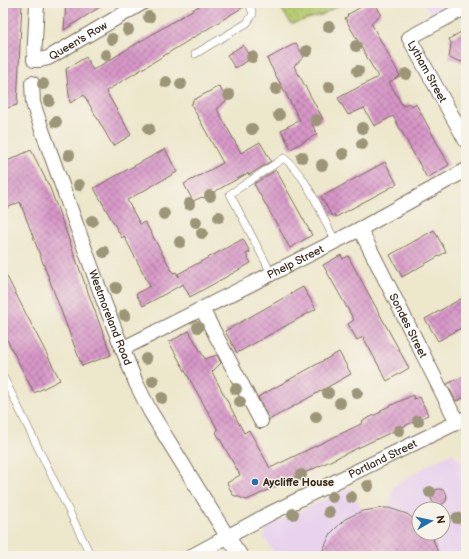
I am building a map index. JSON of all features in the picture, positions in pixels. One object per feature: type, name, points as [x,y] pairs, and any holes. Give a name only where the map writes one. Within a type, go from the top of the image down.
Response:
[{"type":"street","name":"Queen's Row","points":[[37,3],[34,60],[48,58],[142,3]]},
{"type":"street","name":"Lytham Street","points":[[466,7],[409,38],[466,141]]},
{"type":"street","name":"Westmoreland Road","points":[[32,83],[33,103],[41,127],[104,302],[136,383],[150,411],[227,536],[241,556]]},
{"type":"street","name":"Phelp Street","points":[[122,349],[360,228],[466,170]]},
{"type":"street","name":"Sondes Street","points":[[360,228],[461,420]]},
{"type":"street","points":[[202,309],[261,421]]},
{"type":"street","name":"Portland Street","points":[[192,556],[269,514],[461,420]]},
{"type":"lane","points":[[195,54],[247,23],[253,14],[249,3]]},
{"type":"lane","points":[[270,274],[267,265],[230,194],[284,158],[295,167],[336,240]]},
{"type":"lane","points":[[3,376],[91,556]]},
{"type":"shaded area","points":[[424,3],[464,3],[434,20]]},
{"type":"shaded area","points":[[452,453],[466,466],[466,556],[276,556],[264,537],[267,527],[351,487],[362,510],[389,508],[393,487],[423,468]]},
{"type":"green space","points":[[282,3],[343,3],[322,15],[291,24],[279,5]]},
{"type":"building","points":[[3,3],[22,3],[17,105],[3,109]]},
{"type":"building","points":[[66,3],[106,3],[64,30]]},
{"type":"building","points":[[204,3],[244,3],[245,6],[106,91],[131,135],[113,146],[84,95],[70,103],[66,69],[86,57],[93,70]]},
{"type":"building","points":[[368,3],[375,3],[381,14],[371,23],[400,76],[389,82],[403,106],[409,103],[411,106],[416,104],[449,165],[427,178],[393,116],[374,126],[364,108],[348,115],[338,98],[378,77],[345,18],[348,16],[347,15]]},
{"type":"building","points":[[466,29],[466,63],[449,58],[451,43],[449,39]]},
{"type":"building","points":[[296,43],[304,57],[294,66],[323,119],[312,125],[317,134],[291,149],[281,130],[300,120],[267,59]]},
{"type":"building","points":[[243,45],[251,59],[235,68],[227,55]]},
{"type":"building","points":[[219,86],[227,100],[217,109],[241,153],[260,142],[271,161],[249,175],[248,173],[203,198],[202,197],[193,201],[184,184],[223,163],[191,104],[193,103],[192,101]]},
{"type":"building","points":[[165,149],[177,172],[127,200],[140,224],[145,222],[173,273],[176,272],[179,277],[178,274],[243,239],[250,252],[246,254],[251,263],[190,297],[183,284],[143,306],[136,294],[150,286],[124,236],[122,238],[94,188]]},
{"type":"building","points":[[31,150],[50,188],[111,355],[82,366],[20,202],[3,210],[3,163]]},
{"type":"building","points":[[385,162],[397,184],[336,217],[334,214],[332,216],[321,197]]},
{"type":"building","points":[[276,170],[312,235],[290,248],[254,184]]},
{"type":"building","points":[[434,230],[446,252],[402,277],[390,255]]},
{"type":"building","points":[[341,255],[343,259],[348,256],[409,368],[387,381],[363,337],[357,340],[348,324],[354,320],[323,265]]},
{"type":"building","points":[[3,269],[60,380],[34,393],[3,332]]},
{"type":"building","points":[[303,287],[316,309],[237,353],[225,331]]},
{"type":"building","points":[[466,296],[466,325],[438,341],[425,319]]},
{"type":"building","points":[[189,331],[205,359],[217,355],[221,363],[212,372],[244,433],[249,430],[270,468],[363,423],[362,421],[381,412],[381,410],[413,395],[414,399],[420,397],[428,415],[247,500],[233,495],[227,483],[240,475],[216,432],[218,430],[169,342]]},
{"type":"building","points":[[339,352],[351,374],[269,420],[258,397]]},
{"type":"building","points":[[466,375],[466,397],[456,401],[447,384]]},
{"type":"building","points":[[439,489],[445,491],[446,501],[432,501],[431,497],[433,491]]},
{"type":"building","points":[[389,508],[407,514],[411,517],[411,541],[434,541],[439,556],[320,556],[331,533],[345,519],[362,511]]},
{"type":"place","name":"Aycliffe House","points":[[255,482]]}]
